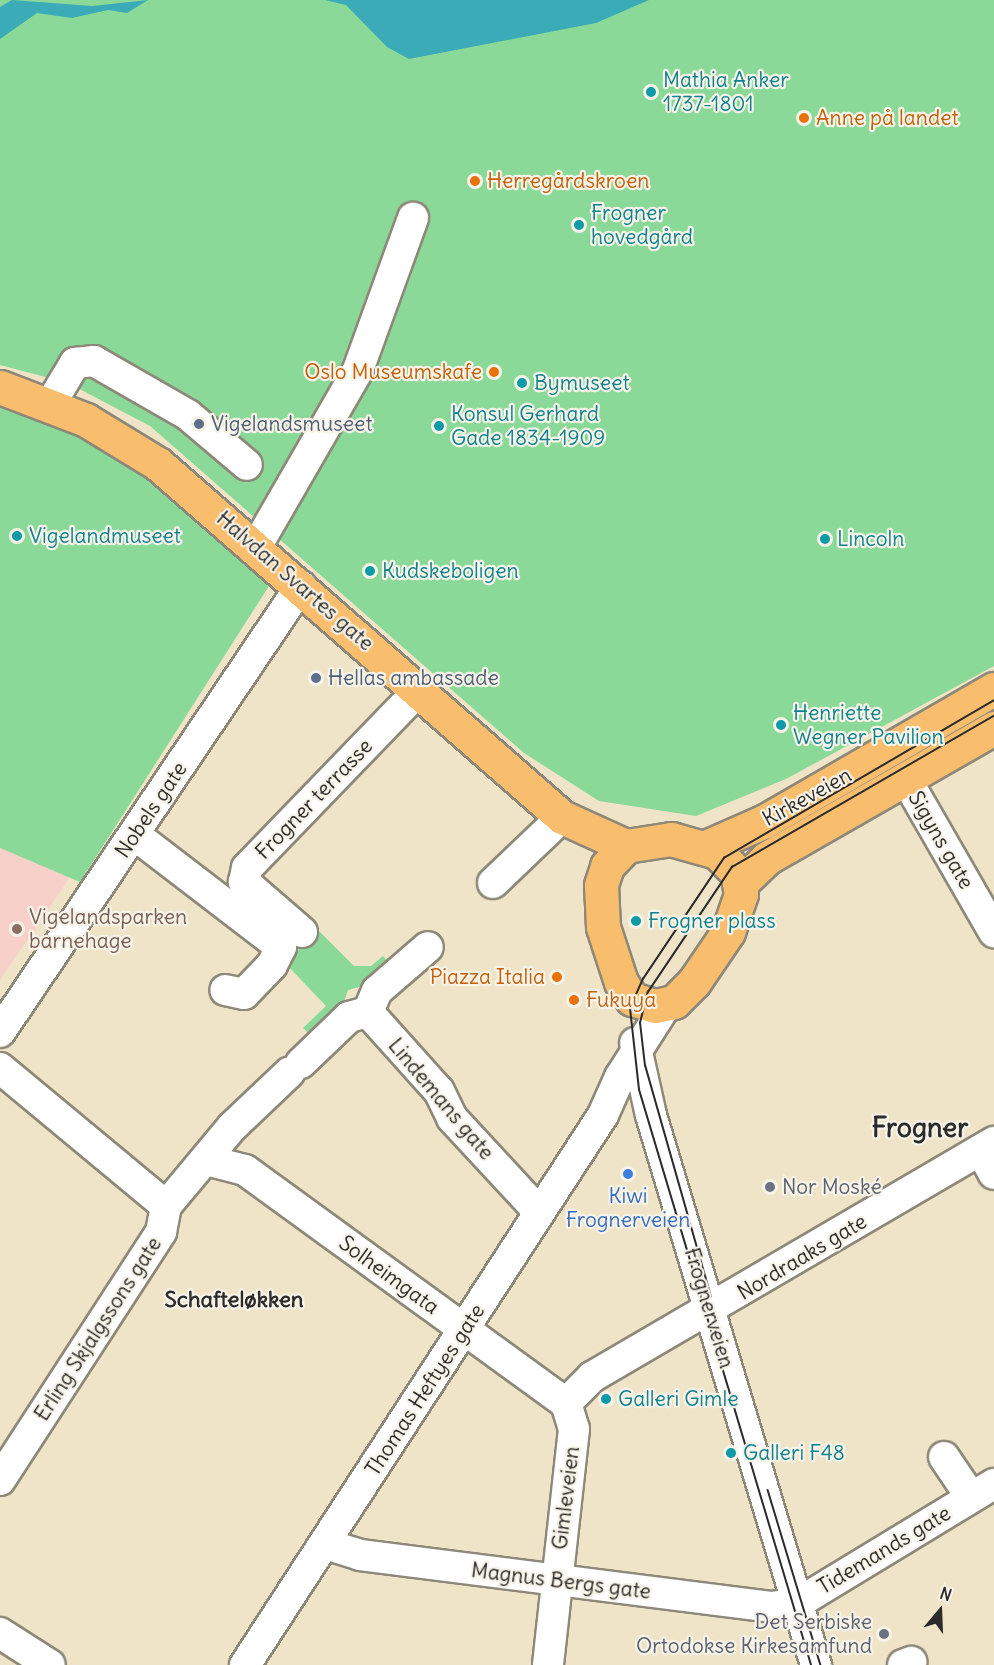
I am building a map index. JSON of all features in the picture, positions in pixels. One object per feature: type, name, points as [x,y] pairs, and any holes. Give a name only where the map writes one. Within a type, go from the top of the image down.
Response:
[{"type":"main road","name":"Halvdan Svartes gate","points":[[0,387],[51,403],[119,436],[158,464],[301,586],[562,817],[626,846]]},
{"type":"main road","name":"Kirkeveien","points":[[708,846],[743,832],[994,689]]},
{"type":"main road","points":[[740,884],[767,858],[994,728]]},
{"type":"main road","name":"Halvdan Svartes gate","points":[[562,817],[569,834],[603,876]]},
{"type":"main road","points":[[671,839],[708,846],[729,862],[740,884],[735,916],[715,954],[684,995],[652,1003],[621,982],[603,927],[603,876],[626,846],[671,839]]},
{"type":"street","points":[[256,547],[358,370],[413,218]]},
{"type":"street","points":[[51,403],[75,363],[94,361],[188,414],[247,465]]},
{"type":"street","name":"Nobels gate","points":[[0,1032],[301,586]]},
{"type":"street","name":"Frogner terrasse","points":[[303,932],[244,882],[247,868],[419,690]]},
{"type":"street","name":"Sigyns gate","points":[[906,779],[994,932]]},
{"type":"street","points":[[493,883],[562,817]]},
{"type":"street","points":[[135,835],[281,947],[272,965],[244,994],[225,990]]},
{"type":"street","points":[[368,1012],[377,991],[428,947]]},
{"type":"street","name":"Frognerveien","points":[[652,1003],[640,1067],[816,1665]]},
{"type":"street","name":"Erling Skjalgssons gate","points":[[0,1480],[161,1232],[166,1206],[232,1127],[349,1017],[368,1012]]},
{"type":"street","name":"Lindemans gate","points":[[368,1012],[439,1091],[452,1118],[539,1212]]},
{"type":"street","name":"Thomas Heftyes gate","points":[[245,1665],[603,1115],[640,1067]]},
{"type":"street","points":[[0,1068],[166,1206]]},
{"type":"street","name":"Nordraaks gate","points":[[566,1403],[592,1377],[990,1155]]},
{"type":"street","name":"Solheimgata","points":[[206,1160],[245,1170],[566,1403]]},
{"type":"street","name":"Gimleveien","points":[[548,1665],[574,1429],[566,1403]]},
{"type":"street","name":"Tidemands gate","points":[[798,1603],[982,1490],[944,1457]]},
{"type":"street","name":"Magnus Bergs gate","points":[[325,1544],[360,1556],[556,1581],[771,1607],[798,1603]]},
{"type":"street","points":[[0,1633],[50,1665]]},
{"type":"shaded area","name":"Vigelandsparken barnehage","points":[[0,848],[70,877],[0,980]]},
{"type":"green space","points":[[0,0],[994,0],[994,666],[786,779],[696,816],[599,801],[524,753],[150,426],[68,383],[0,365]]},
{"type":"green space","points":[[0,404],[96,439],[161,484],[269,586],[80,882],[0,848]]},
{"type":"green space","points":[[318,930],[354,966],[371,966],[383,956],[392,967],[374,983],[348,990],[340,1014],[314,1038],[303,1028],[326,1006],[285,963]]},
{"type":"water","points":[[12,0],[92,6],[148,0],[127,13],[108,10],[72,18],[37,13],[0,39],[0,7]]},
{"type":"water","points":[[325,0],[649,0],[596,23],[409,59],[387,47],[346,5]]},
{"type":"tram line","points":[[811,1665],[639,1090],[630,1008],[643,979],[724,858],[994,700]]},
{"type":"tram line","points":[[711,1297],[645,1066],[640,1023],[648,992],[732,867],[994,716]]},
{"type":"tram line","points":[[768,1490],[821,1665]]},
{"type":"place","name":"Mathia Anker 1737-1801","points":[[651,92]]},
{"type":"place","name":"Anne på landet","points":[[804,118]]},
{"type":"place","name":"Herregårdskroen","points":[[475,181]]},
{"type":"place","name":"Frogner hovedgård","points":[[579,225]]},
{"type":"place","name":"Oslo Museumskafe","points":[[494,372]]},
{"type":"place","name":"Bymuseet","points":[[522,383]]},
{"type":"place","name":"Vigelandsmuseet","points":[[199,424]]},
{"type":"place","name":"Konsul Gerhard Gade 1834-1909","points":[[439,426]]},
{"type":"place","name":"Vigelandmuseet","points":[[17,536]]},
{"type":"place","name":"Lincoln","points":[[825,539]]},
{"type":"place","name":"Kudskeboligen","points":[[370,571]]},
{"type":"place","name":"Hellas ambassade","points":[[316,678]]},
{"type":"place","name":"Henriette Wegner Pavilion","points":[[781,725]]},
{"type":"place","name":"Frogner plass","points":[[636,921]]},
{"type":"place","name":"Vigelandsparken barnehage","points":[[17,929]]},
{"type":"place","name":"Piazza Italia","points":[[557,977]]},
{"type":"place","name":"Fukuya","points":[[574,1000]]},
{"type":"place","name":"Kiwi Frognerveien","points":[[628,1174]]},
{"type":"place","name":"Nor Moské","points":[[770,1187]]},
{"type":"place","name":"Galleri Gimle","points":[[606,1399]]},
{"type":"place","name":"Galleri F48","points":[[731,1453]]},
{"type":"place","name":"Det Serbiske Ortodokse Kirkesamfund","points":[[884,1634]]},
{"type":"district","name":"Frogner","points":[[920,1128]]},
{"type":"district","name":"Schafteløkken","points":[[234,1300]]}]
